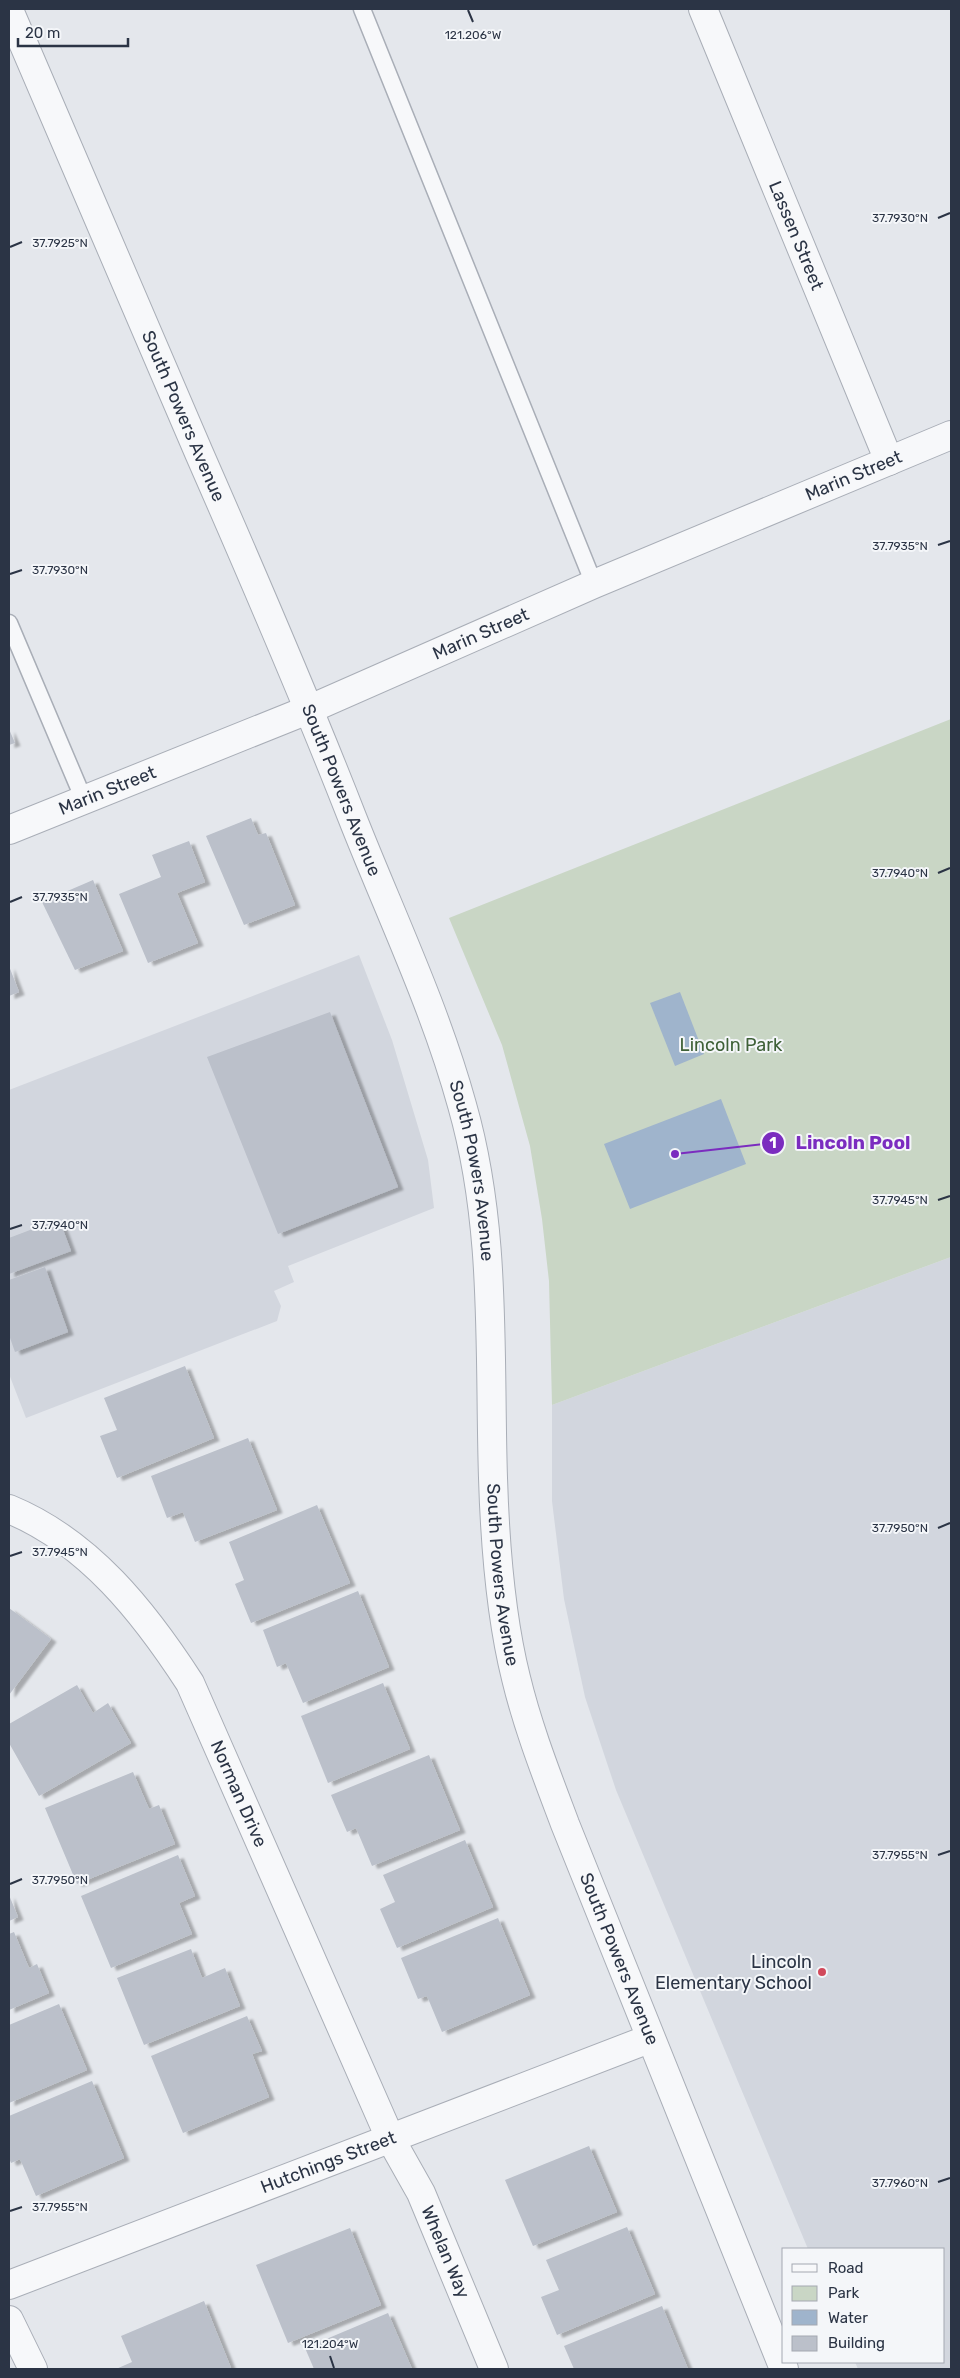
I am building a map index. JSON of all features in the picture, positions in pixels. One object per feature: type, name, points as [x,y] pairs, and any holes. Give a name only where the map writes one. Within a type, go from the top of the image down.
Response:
[{"type":"street","name":"Lassen Street","points":[[704,9],[889,461]]},
{"type":"street","name":"South Powers Avenue","points":[[9,10],[310,709],[435,1023],[462,1103],[478,1171],[485,1225],[491,1312],[493,1477],[497,1542],[504,1612],[515,1674],[539,1755],[649,2039],[784,2369]]},
{"type":"street","name":"Marin Street","points":[[9,830],[310,709],[594,584],[951,435]]},
{"type":"street","name":"Norman Drive","points":[[9,1509],[28,1516],[68,1541],[103,1572],[164,1642],[190,1683],[390,2138]]},
{"type":"street","name":"Hutchings Street","points":[[9,2285],[649,2039]]},
{"type":"street","name":"Whelan Way","points":[[390,2138],[421,2193],[494,2369]]},
{"type":"street","points":[[9,2320],[33,2369]]},
{"type":"lane","points":[[362,9],[594,584]]},
{"type":"lane","points":[[9,623],[84,800]]},
{"type":"shaded area","points":[[359,955],[392,1040],[428,1160],[434,1208],[288,1266],[294,1282],[274,1291],[281,1306],[277,1321],[26,1418],[9,1374],[9,1090]]},
{"type":"shaded area","name":"Lincoln Elementary School","points":[[951,1257],[951,2369],[858,2369],[855,2363],[945,2363],[945,2248],[808,2248],[616,1790],[585,1697],[564,1599],[552,1501],[552,1405]]},
{"type":"green space","name":"Lincoln Park","points":[[951,719],[951,1257],[552,1405],[549,1281],[542,1219],[530,1146],[502,1045],[449,918]]},
{"type":"water","points":[[680,992],[704,1054],[675,1066],[650,1003]]},
{"type":"water","points":[[721,1099],[746,1164],[630,1209],[604,1144]]},
{"type":"building","points":[[9,729],[15,743],[9,745]]},
{"type":"building","points":[[251,818],[258,835],[266,833],[295,905],[244,925],[206,836]]},
{"type":"building","points":[[189,841],[205,882],[177,893],[198,943],[148,963],[119,894],[161,877],[152,855]]},
{"type":"building","points":[[93,880],[123,951],[75,970],[42,902]]},
{"type":"building","points":[[9,966],[19,992],[9,996]]},
{"type":"building","points":[[330,1012],[398,1187],[278,1234],[207,1057]]},
{"type":"building","points":[[59,1219],[71,1251],[9,1274],[9,1238]]},
{"type":"building","points":[[45,1267],[68,1332],[15,1352],[9,1335],[9,1280]]},
{"type":"building","points":[[185,1366],[214,1438],[117,1478],[100,1436],[117,1430],[104,1398]]},
{"type":"building","points":[[248,1438],[277,1510],[195,1542],[183,1512],[167,1518],[151,1476]]},
{"type":"building","points":[[317,1505],[350,1583],[251,1623],[235,1584],[244,1580],[229,1542]]},
{"type":"building","points":[[358,1591],[389,1667],[303,1703],[286,1663],[277,1667],[263,1630]]},
{"type":"building","points":[[9,1608],[51,1639],[9,1695]]},
{"type":"building","points":[[383,1683],[410,1749],[328,1783],[301,1716]]},
{"type":"building","points":[[77,1685],[93,1713],[108,1703],[131,1743],[39,1796],[9,1743],[9,1724]]},
{"type":"building","points":[[429,1755],[460,1830],[372,1866],[356,1828],[347,1832],[331,1795]]},
{"type":"building","points":[[133,1772],[149,1809],[159,1805],[175,1844],[77,1884],[45,1808]]},
{"type":"building","points":[[465,1840],[493,1907],[397,1948],[380,1909],[395,1902],[383,1875]]},
{"type":"building","points":[[178,1855],[195,1896],[179,1903],[192,1934],[111,1968],[81,1896]]},
{"type":"building","points":[[9,1895],[18,1917],[9,1921]]},
{"type":"building","points":[[498,1918],[530,1995],[442,2032],[427,1996],[418,1999],[401,1958]]},
{"type":"building","points":[[14,1932],[29,1968],[37,1964],[49,1993],[9,2010],[9,1934]]},
{"type":"building","points":[[191,1949],[202,1978],[225,1968],[240,2006],[144,2045],[117,1978]]},
{"type":"building","points":[[59,2004],[87,2070],[9,2103],[9,2025]]},
{"type":"building","points":[[247,2016],[262,2051],[252,2054],[269,2097],[183,2133],[151,2056]]},
{"type":"building","points":[[92,2081],[124,2158],[36,2196],[20,2159],[11,2163],[9,2158],[9,2116]]},
{"type":"building","points":[[589,2146],[617,2212],[533,2246],[505,2180]]},
{"type":"building","points":[[627,2227],[655,2294],[557,2335],[541,2297],[559,2290],[546,2260]]},
{"type":"building","points":[[350,2228],[381,2305],[288,2343],[256,2265]]},
{"type":"building","points":[[204,2301],[231,2368],[116,2369],[132,2362],[121,2336]]},
{"type":"building","points":[[662,2306],[688,2369],[574,2369],[564,2346]]},
{"type":"building","points":[[388,2313],[412,2369],[314,2369],[305,2348]]},
{"type":"place","name":"Lincoln Pool","points":[[675,1154]]},
{"type":"place","name":"Lincoln Elementary School","points":[[822,1972]]}]
